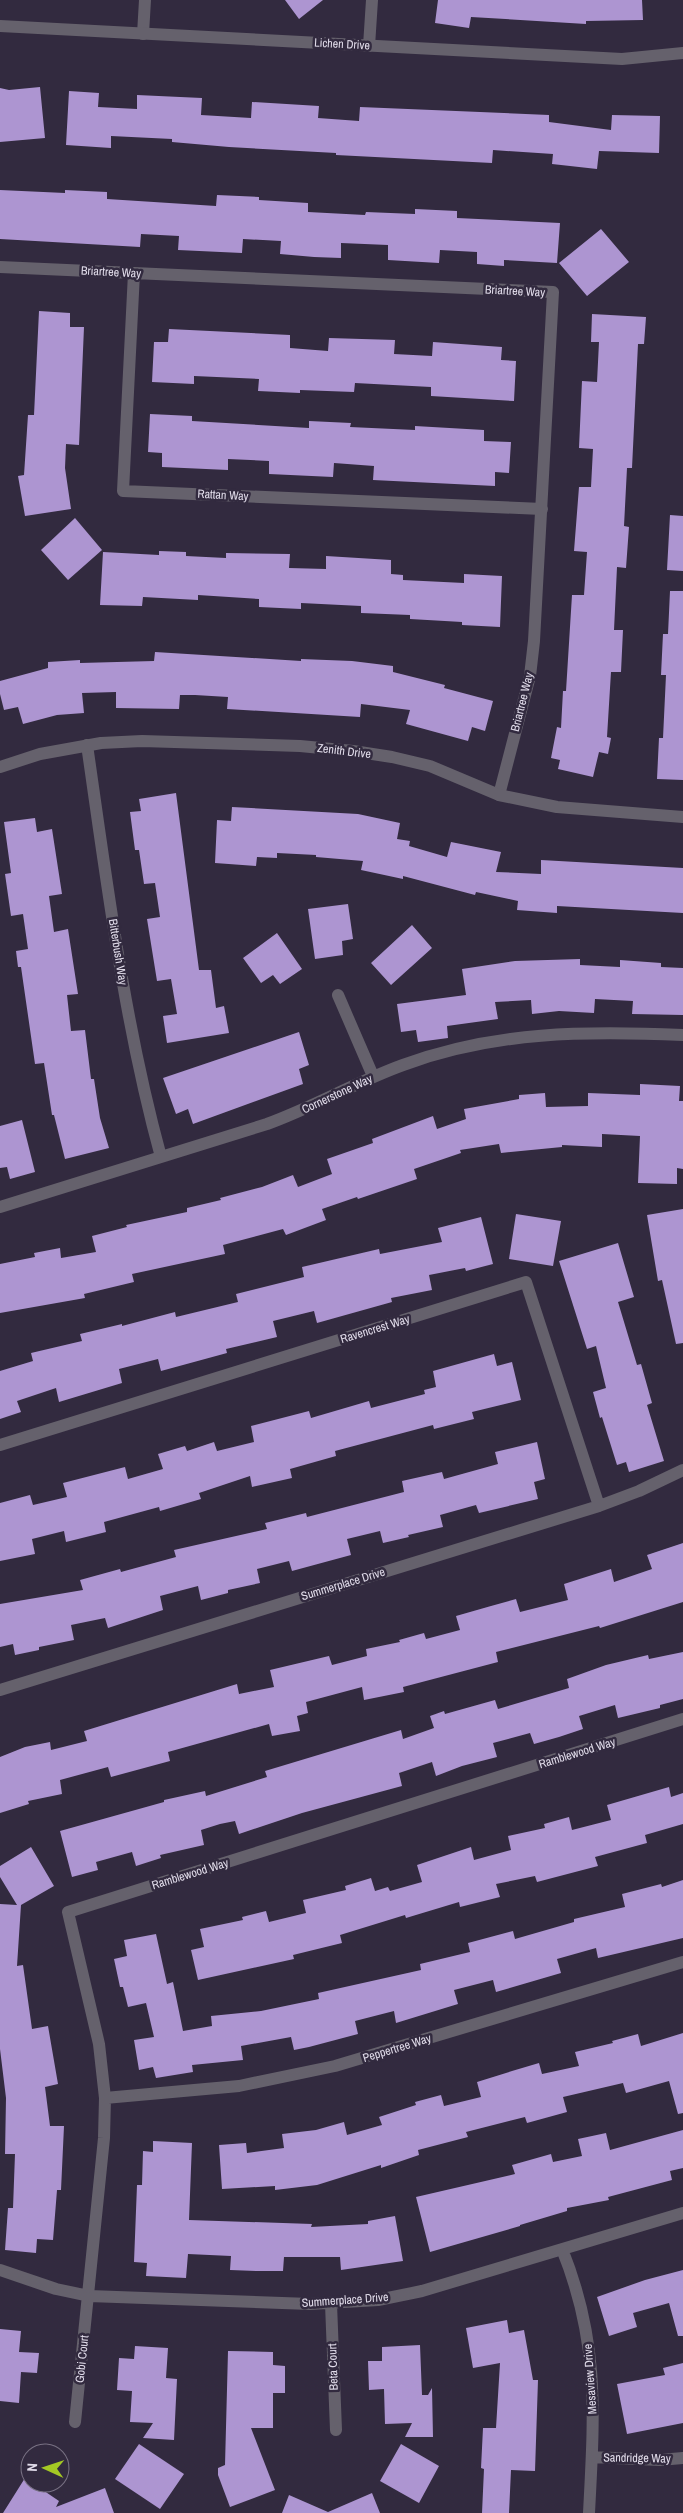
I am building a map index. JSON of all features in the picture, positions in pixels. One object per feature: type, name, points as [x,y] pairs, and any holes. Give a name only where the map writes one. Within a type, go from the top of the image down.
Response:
[{"type":"street","points":[[143,34],[145,0]]},
{"type":"street","points":[[369,46],[372,0]]},
{"type":"street","name":"Lichen Drive","points":[[0,26],[622,59],[683,53]]},
{"type":"street","name":"Briartree Way","points":[[0,267],[553,292],[534,642],[530,676],[498,795]]},
{"type":"street","name":"Rattan Way","points":[[134,273],[123,491],[542,509]]},
{"type":"street","name":"Zenith Drive","points":[[0,767],[40,754],[87,745],[142,741],[300,746],[353,751],[430,766],[498,795],[557,807],[683,817]]},
{"type":"street","name":"Bitterbush Way","points":[[87,745],[128,1016],[142,1087],[161,1157]]},
{"type":"street","points":[[338,994],[373,1076]]},
{"type":"street","name":"Cornerstone Way","points":[[0,1207],[294,1114],[373,1076],[441,1052],[538,1034],[596,1032],[683,1035]]},
{"type":"street","name":"Ravencrest Way","points":[[0,1445],[526,1282],[599,1506]]},
{"type":"street","name":"Summerplace Drive","points":[[0,1690],[599,1506],[640,1491],[683,1470]]},
{"type":"street","name":"Ramblewood Way","points":[[88,2296],[104,2138],[104,2098],[99,2044],[68,1912],[683,1719]]},
{"type":"street","name":"Peppertree Way","points":[[104,2098],[239,2086],[335,2066],[683,1962]]},
{"type":"street","name":"Summerplace Drive","points":[[0,2270],[56,2289],[88,2296],[331,2304],[378,2300],[422,2291],[683,2213]]},
{"type":"street","name":"Mesaview Drive","points":[[562,2249],[583,2313],[591,2354],[594,2395],[589,2513]]},
{"type":"street","name":"Gobi Court","points":[[75,2422],[88,2296]]},
{"type":"street","name":"Beta Court","points":[[331,2304],[336,2430]]},
{"type":"street","name":"Sandridge Way","points":[[592,2458],[660,2460],[683,2458]]},
{"type":"building","points":[[285,0],[323,0],[299,19]]},
{"type":"building","points":[[438,0],[642,0],[643,20],[586,21],[586,24],[471,17],[469,28],[435,23]]},
{"type":"building","points":[[40,87],[45,138],[0,142],[0,88],[9,90]]},
{"type":"building","points":[[69,91],[99,93],[98,107],[137,109],[137,95],[202,98],[201,115],[251,118],[252,102],[319,106],[318,118],[359,121],[360,107],[549,115],[549,122],[611,130],[612,115],[660,116],[659,153],[599,151],[597,169],[552,164],[553,154],[493,150],[492,163],[336,155],[336,153],[172,142],[172,139],[111,136],[111,148],[66,145]]},
{"type":"building","points":[[0,190],[65,193],[65,190],[107,192],[107,199],[216,206],[217,195],[259,197],[259,200],[308,203],[308,212],[365,215],[366,212],[415,214],[415,209],[457,211],[457,218],[560,223],[557,263],[504,260],[504,266],[477,264],[477,252],[440,250],[439,263],[388,260],[388,245],[341,243],[341,258],[314,257],[280,254],[281,241],[243,239],[242,253],[178,250],[179,236],[141,234],[140,247],[0,239]]},
{"type":"building","points":[[601,229],[629,262],[587,296],[559,263]]},
{"type":"building","points":[[39,311],[70,313],[70,327],[84,327],[79,445],[66,444],[65,468],[71,509],[25,516],[18,476],[24,475],[28,415],[34,415]]},
{"type":"building","points":[[592,314],[646,317],[644,344],[638,344],[632,468],[627,468],[624,526],[629,527],[626,568],[617,567],[614,630],[623,630],[621,672],[611,672],[607,737],[611,738],[608,754],[599,752],[593,777],[558,769],[560,760],[551,758],[557,727],[561,728],[563,691],[566,691],[572,595],[584,595],[587,552],[574,551],[579,487],[591,487],[593,449],[579,448],[582,381],[597,382],[599,342],[591,342]]},
{"type":"building","points":[[169,329],[290,335],[290,348],[328,351],[329,338],[395,340],[394,354],[432,356],[433,342],[502,347],[501,360],[516,361],[514,401],[431,396],[431,387],[355,383],[354,392],[300,390],[300,393],[258,391],[259,379],[194,376],[194,384],[152,382],[154,342],[168,342]]},
{"type":"building","points":[[150,414],[192,416],[192,421],[309,428],[309,421],[351,423],[350,427],[415,430],[415,426],[484,430],[484,441],[511,442],[509,473],[495,472],[495,486],[373,480],[374,466],[334,463],[333,477],[269,474],[269,461],[228,459],[228,470],[162,467],[162,453],[148,452]]},
{"type":"building","points":[[670,515],[683,516],[683,571],[667,570]]},
{"type":"building","points":[[75,518],[102,550],[68,580],[41,550]]},
{"type":"building","points":[[159,551],[186,552],[186,556],[226,558],[226,553],[290,554],[289,568],[326,569],[326,556],[391,560],[391,574],[403,575],[403,580],[464,583],[464,574],[502,576],[500,627],[462,625],[462,622],[410,619],[410,615],[361,613],[361,606],[301,603],[301,609],[259,607],[259,599],[198,595],[198,600],[143,597],[142,606],[100,605],[103,552],[159,555]]},
{"type":"building","points":[[670,591],[683,591],[683,780],[657,779],[659,738],[663,738],[666,675],[661,675],[663,634],[668,634]]},
{"type":"building","points":[[155,652],[301,661],[301,659],[352,661],[393,666],[393,672],[445,685],[444,688],[493,701],[485,731],[472,727],[468,741],[406,724],[410,710],[361,704],[360,717],[227,709],[228,697],[195,695],[180,695],[179,709],[116,708],[116,692],[82,693],[84,713],[57,715],[23,724],[18,707],[4,710],[0,694],[0,681],[48,668],[48,662],[80,660],[80,663],[154,661]]},
{"type":"building","points":[[176,793],[199,970],[211,970],[216,1008],[224,1006],[229,1033],[167,1043],[163,1016],[177,1014],[171,979],[157,981],[147,919],[160,917],[155,883],[144,884],[139,850],[135,850],[130,812],[141,811],[139,799]]},
{"type":"building","points":[[232,807],[358,814],[400,823],[397,839],[410,841],[409,846],[447,857],[451,842],[501,852],[496,872],[541,874],[541,860],[683,868],[683,913],[557,906],[557,913],[517,910],[518,901],[476,892],[475,895],[403,876],[403,879],[361,870],[363,861],[316,857],[316,855],[277,853],[277,858],[257,857],[256,866],[215,863],[217,820],[231,821]]},
{"type":"building","points":[[35,818],[37,832],[52,829],[62,894],[49,896],[54,932],[68,929],[78,994],[67,995],[71,1031],[85,1030],[91,1079],[94,1079],[100,1118],[109,1148],[65,1159],[54,1115],[52,1115],[44,1063],[35,1064],[21,967],[18,967],[16,951],[28,949],[23,914],[11,916],[5,874],[11,873],[4,822]]},
{"type":"building","points":[[348,904],[353,939],[342,941],[343,955],[315,959],[308,909]]},
{"type":"building","points":[[412,925],[432,948],[391,985],[371,963]]},
{"type":"building","points":[[277,933],[302,969],[280,984],[273,975],[261,983],[243,958]]},
{"type":"building","points":[[580,959],[580,965],[620,967],[620,960],[661,963],[661,967],[683,968],[683,1015],[632,1014],[633,1001],[595,999],[594,1013],[559,1011],[532,1014],[531,1000],[495,1002],[498,1019],[447,1026],[448,1038],[418,1042],[416,1030],[401,1032],[397,1004],[466,995],[462,969],[515,961]]},
{"type":"building","points":[[299,1032],[309,1065],[299,1069],[303,1084],[193,1124],[188,1109],[176,1114],[163,1078]]},
{"type":"building","points":[[640,1084],[680,1086],[679,1101],[683,1101],[683,1169],[677,1168],[677,1184],[638,1183],[640,1136],[602,1134],[602,1147],[562,1145],[562,1147],[501,1153],[499,1144],[460,1150],[461,1153],[414,1169],[417,1179],[322,1209],[326,1220],[286,1235],[283,1229],[223,1245],[225,1254],[132,1274],[134,1282],[84,1294],[85,1298],[0,1313],[0,1264],[35,1257],[34,1253],[60,1248],[61,1258],[96,1252],[92,1236],[127,1227],[126,1225],[187,1212],[187,1208],[221,1200],[220,1198],[262,1187],[293,1175],[298,1187],[332,1174],[327,1159],[373,1143],[372,1139],[433,1116],[437,1129],[466,1119],[464,1109],[519,1099],[519,1095],[545,1093],[546,1107],[588,1106],[588,1093],[640,1095]]},
{"type":"building","points":[[22,1120],[35,1172],[10,1179],[7,1167],[0,1168],[0,1126]]},
{"type":"building","points":[[683,1209],[683,1343],[676,1344],[662,1280],[658,1281],[647,1215]]},
{"type":"building","points":[[516,1214],[561,1221],[553,1266],[509,1259]]},
{"type":"building","points":[[481,1217],[493,1264],[466,1271],[465,1268],[429,1275],[432,1290],[391,1298],[392,1302],[317,1323],[314,1311],[273,1321],[277,1337],[226,1349],[227,1353],[161,1371],[158,1359],[119,1369],[122,1383],[59,1402],[56,1388],[17,1401],[21,1412],[0,1419],[0,1371],[33,1361],[31,1353],[82,1341],[80,1334],[122,1324],[122,1326],[175,1312],[176,1317],[238,1302],[236,1294],[304,1277],[302,1267],[379,1249],[380,1254],[442,1242],[438,1228]]},
{"type":"building","points":[[618,1243],[634,1297],[618,1302],[637,1365],[641,1364],[652,1403],[647,1405],[664,1461],[629,1472],[626,1462],[617,1465],[602,1417],[600,1418],[593,1392],[606,1388],[596,1346],[587,1349],[559,1261]]},
{"type":"building","points":[[494,1354],[497,1366],[512,1362],[521,1400],[472,1412],[474,1419],[434,1429],[433,1425],[335,1451],[336,1456],[290,1469],[292,1478],[252,1487],[250,1476],[199,1493],[201,1499],[160,1511],[159,1507],[104,1522],[106,1532],[66,1542],[64,1531],[32,1539],[35,1554],[0,1561],[0,1503],[30,1495],[33,1505],[67,1497],[63,1483],[125,1467],[128,1479],[163,1469],[158,1454],[185,1446],[187,1451],[214,1442],[217,1451],[254,1442],[251,1426],[309,1411],[311,1418],[369,1401],[371,1408],[425,1394],[424,1390],[436,1387],[433,1371]]},
{"type":"building","points":[[537,1442],[545,1479],[534,1482],[538,1499],[479,1513],[476,1505],[440,1515],[443,1527],[383,1543],[380,1531],[347,1539],[351,1555],[292,1571],[289,1561],[257,1569],[260,1583],[228,1590],[228,1593],[201,1600],[198,1586],[160,1596],[163,1610],[108,1628],[105,1618],[71,1625],[74,1640],[39,1647],[39,1650],[15,1655],[13,1644],[0,1647],[0,1604],[83,1590],[80,1580],[120,1569],[121,1572],[176,1557],[174,1550],[267,1529],[265,1523],[306,1513],[307,1517],[404,1492],[402,1481],[442,1472],[444,1479],[498,1464],[495,1452]]},
{"type":"building","points":[[683,1543],[683,1602],[600,1628],[599,1626],[496,1652],[498,1662],[403,1687],[404,1692],[364,1700],[362,1687],[306,1702],[308,1713],[297,1716],[300,1731],[272,1736],[269,1724],[168,1752],[170,1761],[111,1777],[108,1767],[60,1780],[62,1794],[28,1801],[29,1804],[0,1813],[0,1757],[25,1747],[50,1742],[51,1750],[87,1741],[84,1731],[237,1684],[239,1694],[274,1687],[270,1670],[329,1656],[332,1665],[367,1656],[366,1649],[400,1642],[399,1640],[424,1633],[426,1639],[460,1630],[456,1616],[516,1599],[520,1612],[568,1600],[564,1584],[611,1569],[614,1582],[652,1569],[647,1555]]},
{"type":"building","points":[[683,1652],[683,1699],[660,1705],[660,1708],[618,1718],[615,1705],[579,1716],[583,1729],[559,1737],[534,1744],[530,1733],[493,1743],[497,1757],[462,1766],[436,1776],[432,1762],[399,1773],[402,1786],[302,1813],[239,1834],[235,1821],[220,1824],[201,1830],[204,1845],[160,1855],[161,1858],[136,1866],[132,1852],[96,1862],[98,1870],[72,1877],[60,1831],[164,1802],[164,1800],[205,1791],[206,1796],[267,1777],[265,1771],[401,1730],[403,1739],[434,1728],[430,1716],[444,1711],[445,1714],[495,1700],[498,1709],[569,1688],[567,1679],[606,1665],[648,1655],[649,1659]]},
{"type":"building","points":[[669,1787],[671,1797],[683,1793],[683,1824],[645,1835],[647,1843],[595,1857],[598,1866],[537,1882],[535,1876],[496,1884],[500,1897],[460,1907],[459,1902],[406,1918],[405,1915],[340,1935],[342,1943],[293,1955],[294,1959],[198,1980],[191,1950],[204,1947],[200,1929],[243,1920],[242,1917],[266,1911],[269,1922],[306,1913],[303,1900],[346,1890],[345,1886],[371,1878],[375,1891],[388,1887],[390,1891],[422,1882],[417,1865],[471,1847],[474,1860],[511,1850],[508,1836],[545,1828],[544,1824],[569,1817],[572,1830],[611,1820],[607,1805]]},
{"type":"building","points":[[31,1847],[54,1886],[21,1905],[17,1966],[23,1965],[32,2029],[48,2026],[58,2084],[45,2087],[50,2126],[64,2126],[61,2190],[57,2190],[53,2240],[37,2239],[36,2253],[5,2250],[8,2208],[13,2208],[15,2154],[5,2154],[6,2098],[0,2049],[0,1904],[17,1905],[0,1877],[0,1866]]},
{"type":"building","points":[[683,1880],[683,1938],[598,1958],[596,1948],[557,1959],[561,1973],[496,1992],[493,1980],[454,1990],[458,2004],[396,2023],[394,2011],[355,2021],[358,2034],[309,2047],[294,2050],[291,2037],[241,2046],[243,2060],[192,2065],[193,2072],[156,2078],[153,2067],[139,2070],[134,2040],[154,2037],[146,2003],[128,2007],[123,1987],[120,1987],[114,1959],[127,1956],[124,1940],[156,1934],[167,1984],[173,1982],[183,2031],[212,2026],[211,2016],[261,2011],[319,1999],[318,1993],[421,1970],[420,1964],[470,1952],[468,1943],[513,1931],[515,1939],[574,1922],[574,1919],[625,1907],[622,1894],[661,1884],[662,1887]]},
{"type":"building","points":[[683,2033],[683,2113],[678,2114],[669,2081],[626,2093],[623,2083],[563,2097],[567,2112],[527,2123],[525,2117],[466,2132],[468,2137],[418,2150],[419,2155],[381,2168],[381,2165],[317,2185],[275,2190],[275,2186],[222,2189],[219,2145],[246,2143],[247,2153],[284,2148],[282,2134],[316,2130],[344,2122],[347,2135],[382,2125],[379,2117],[416,2105],[415,2102],[441,2095],[444,2106],[481,2097],[477,2082],[512,2071],[539,2063],[542,2074],[579,2066],[575,2052],[613,2043],[612,2041],[638,2034],[641,2046]]},
{"type":"building","points":[[683,2130],[683,2168],[670,2171],[672,2180],[608,2197],[609,2200],[567,2208],[567,2211],[430,2252],[416,2197],[515,2174],[512,2165],[551,2154],[553,2162],[582,2156],[578,2139],[606,2133],[610,2150]]},
{"type":"building","points":[[153,2141],[192,2143],[189,2220],[312,2224],[311,2227],[368,2224],[368,2221],[395,2216],[403,2261],[341,2270],[340,2257],[284,2257],[283,2271],[257,2271],[230,2270],[231,2256],[188,2254],[186,2278],[146,2276],[147,2263],[134,2262],[137,2185],[142,2185],[143,2151],[153,2152]]},
{"type":"building","points":[[683,2270],[683,2336],[678,2336],[669,2303],[633,2313],[637,2327],[609,2336],[597,2297],[645,2280]]},
{"type":"building","points":[[507,2320],[509,2333],[524,2330],[533,2380],[538,2380],[535,2471],[511,2470],[509,2513],[482,2513],[484,2469],[481,2468],[483,2428],[496,2428],[500,2363],[473,2368],[466,2328]]},
{"type":"building","points":[[0,2329],[21,2331],[19,2352],[39,2353],[37,2373],[21,2372],[19,2403],[0,2401]]},
{"type":"building","points":[[420,2345],[422,2395],[428,2395],[432,2388],[433,2437],[405,2437],[412,2423],[385,2424],[384,2389],[369,2390],[368,2361],[382,2361],[382,2347]]},
{"type":"building","points":[[135,2346],[168,2348],[166,2378],[177,2379],[174,2440],[143,2438],[153,2423],[130,2422],[132,2391],[117,2390],[119,2358],[134,2359]]},
{"type":"building","points":[[228,2351],[273,2352],[273,2365],[285,2366],[285,2393],[273,2393],[273,2428],[251,2428],[275,2490],[230,2507],[218,2475],[218,2468],[225,2465]]},
{"type":"building","points":[[683,2363],[683,2423],[627,2434],[617,2384],[665,2375],[663,2368]]},
{"type":"building","points":[[139,2444],[184,2474],[160,2509],[115,2479]]},
{"type":"building","points":[[401,2444],[439,2466],[419,2503],[380,2481]]},
{"type":"building","points":[[20,2486],[20,2493],[47,2493],[59,2501],[56,2507],[105,2488],[114,2513],[3,2513]]},
{"type":"building","points":[[372,2493],[380,2513],[282,2513],[289,2495],[328,2512]]}]
